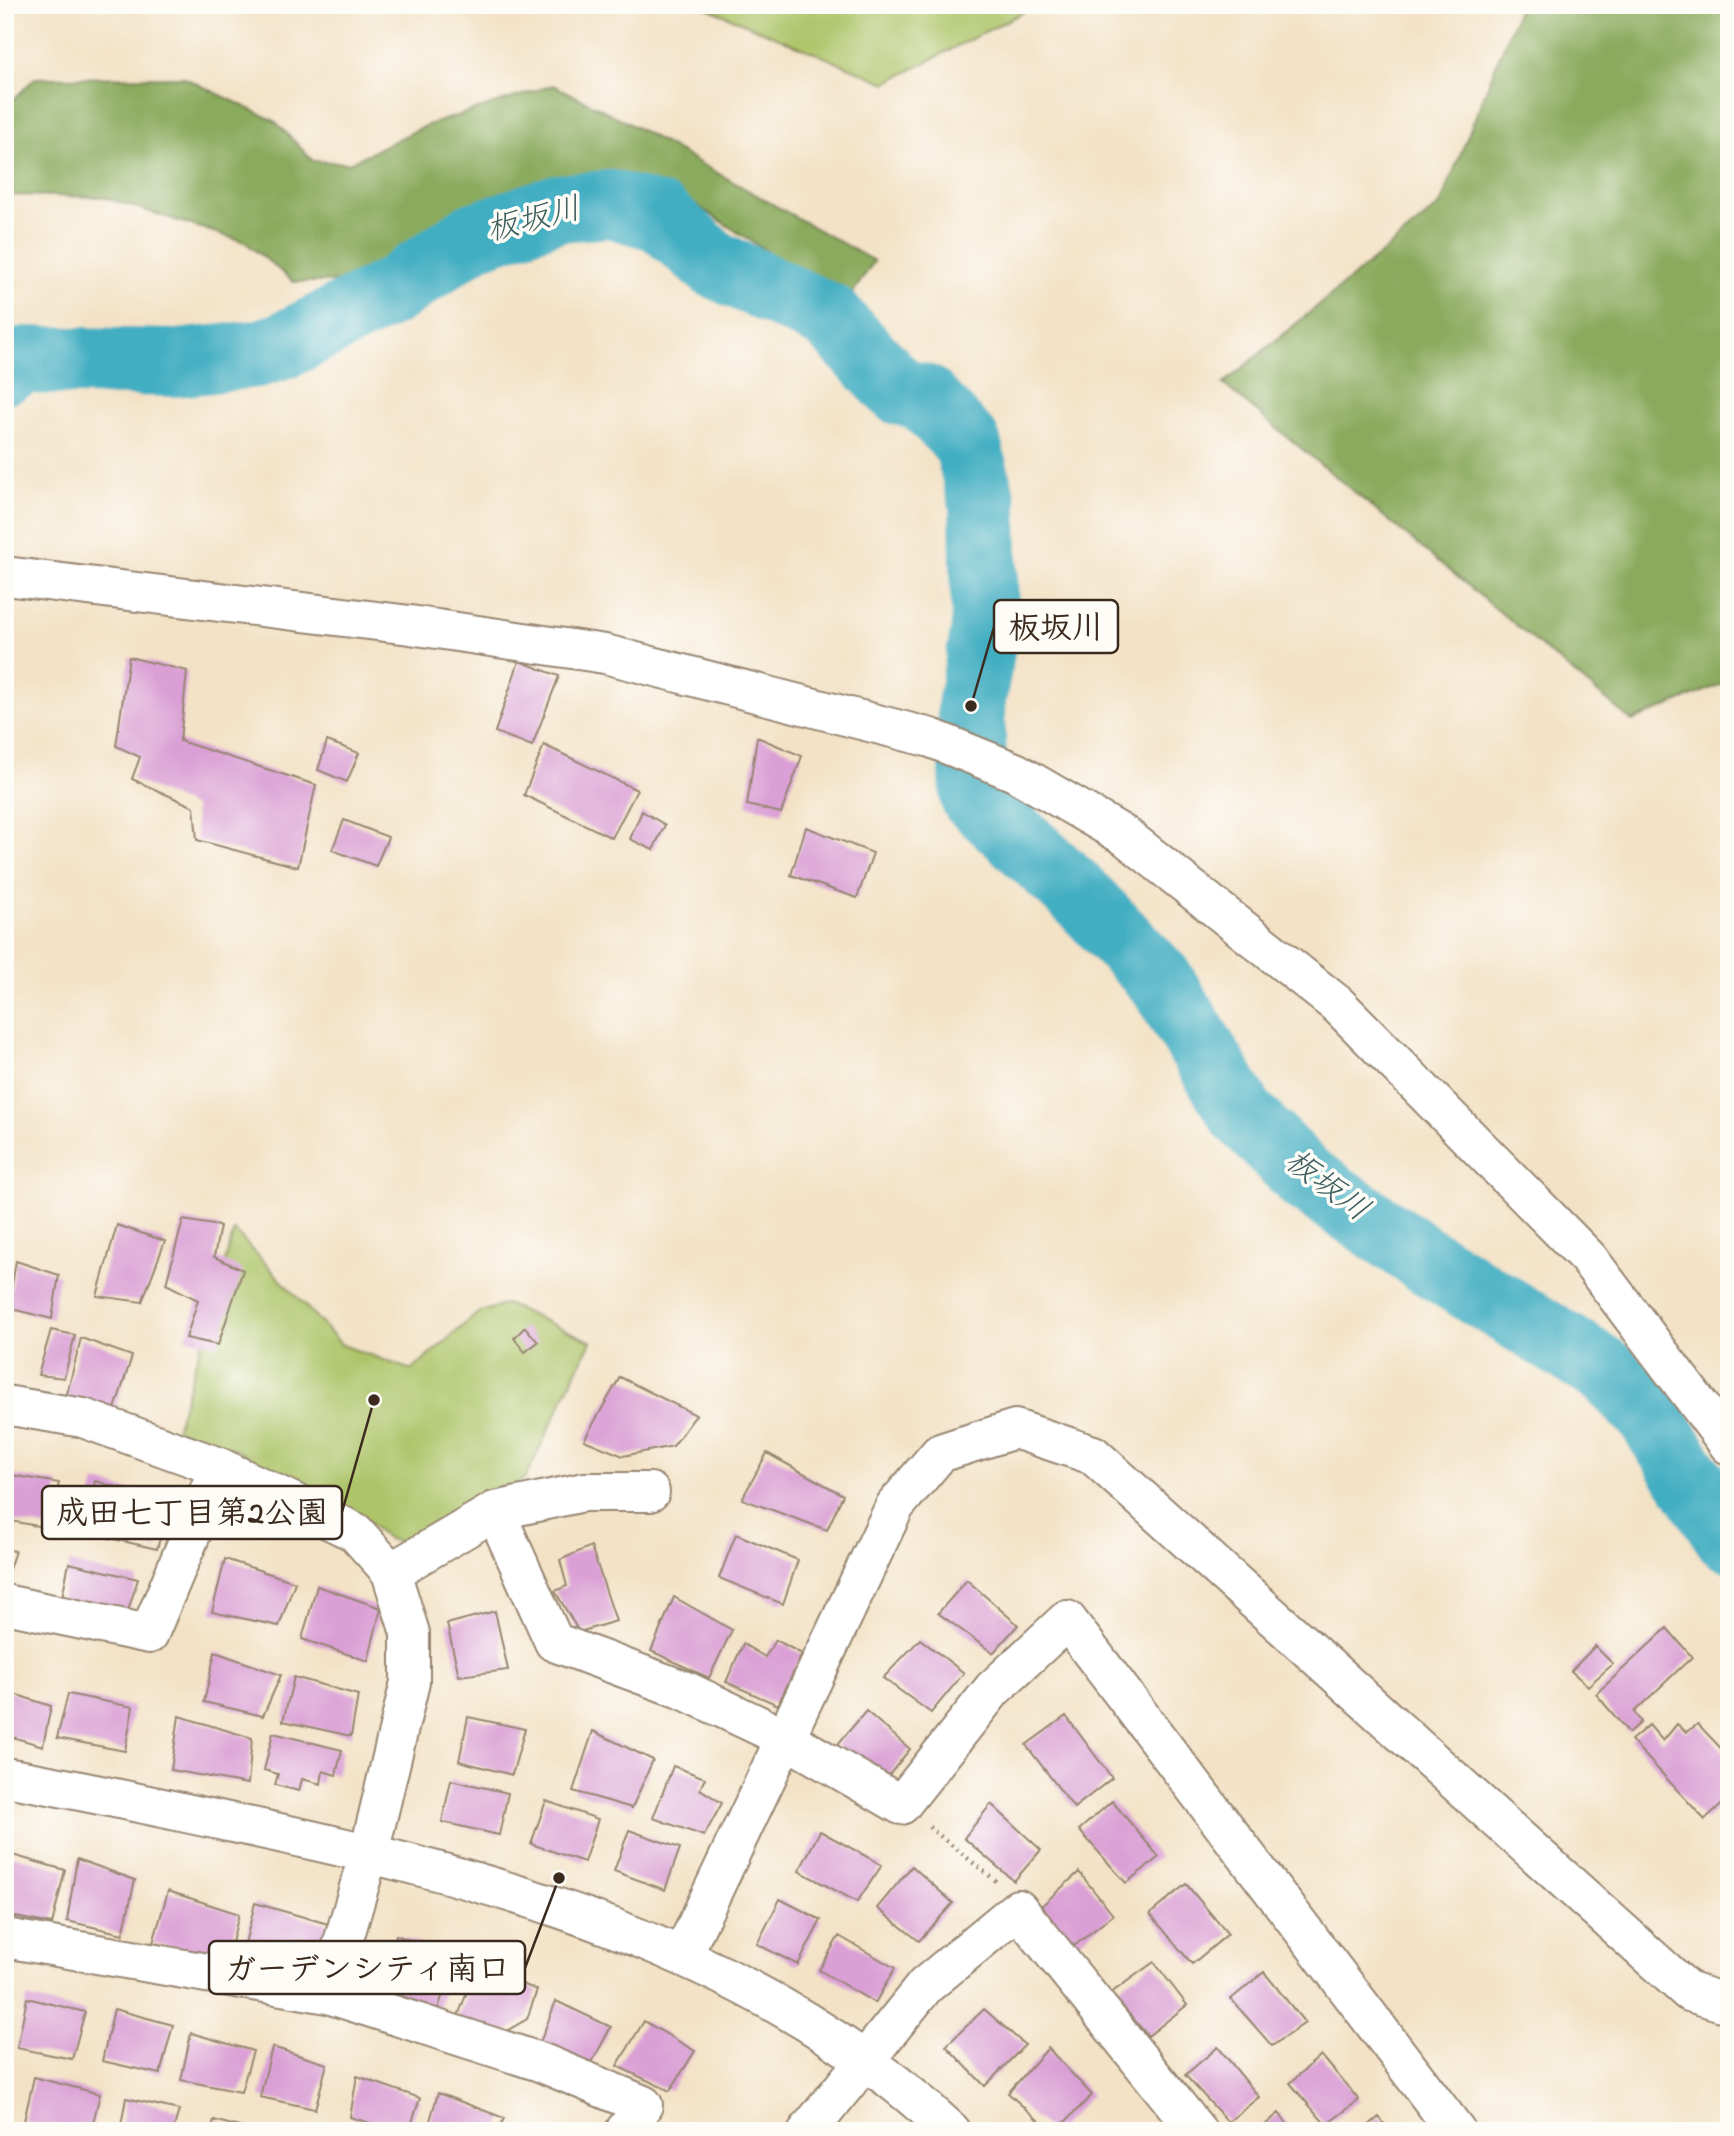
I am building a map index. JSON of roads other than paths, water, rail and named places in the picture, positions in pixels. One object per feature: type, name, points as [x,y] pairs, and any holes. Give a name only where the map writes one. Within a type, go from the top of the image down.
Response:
[{"type":"street","points":[[5,576],[410,625],[605,654],[931,738],[1015,772],[1125,836],[1338,1005],[1588,1258],[1729,1445]]},
{"type":"street","points":[[5,1405],[83,1418],[219,1466],[355,1532],[391,1572],[410,1633],[411,1682],[369,1853],[328,1994]]},
{"type":"street","points":[[683,1954],[783,1737],[895,1506],[940,1454],[1015,1429],[1093,1455],[1689,1992],[1729,2004]]},
{"type":"street","points":[[5,1604],[149,1634],[219,1466]]},
{"type":"street","points":[[391,1572],[495,1511],[584,1492],[650,1492]]},
{"type":"street","points":[[495,1511],[554,1642],[686,1691],[783,1737],[901,1805],[993,1689],[1067,1619],[1457,2131]]},
{"type":"street","points":[[5,1777],[369,1853],[543,1902],[683,1954],[774,2002],[865,2058],[951,2131]]},
{"type":"street","points":[[808,2131],[925,1986],[1018,1909],[1197,2131]]},
{"type":"street","points":[[5,1938],[328,1994],[540,2062],[643,2105],[625,2131]]},
{"type":"waterway","name":"板坂川","points":[[5,370],[26,360],[177,363],[257,354],[283,346],[393,291],[472,237],[558,208],[611,204],[660,218],[714,264],[829,317],[899,391],[924,398],[967,443],[983,504],[985,628],[971,706],[974,798],[1080,896],[1161,981],[1241,1113],[1306,1179],[1429,1262],[1607,1372],[1646,1411],[1729,1538]]},
{"type":"place","name":"板坂川","points":[[971,706]]},
{"type":"place","name":"成田七丁目第2公園","points":[[374,1400]]},
{"type":"place","name":"ガーデンシティ南口","points":[[559,1878]]}]
